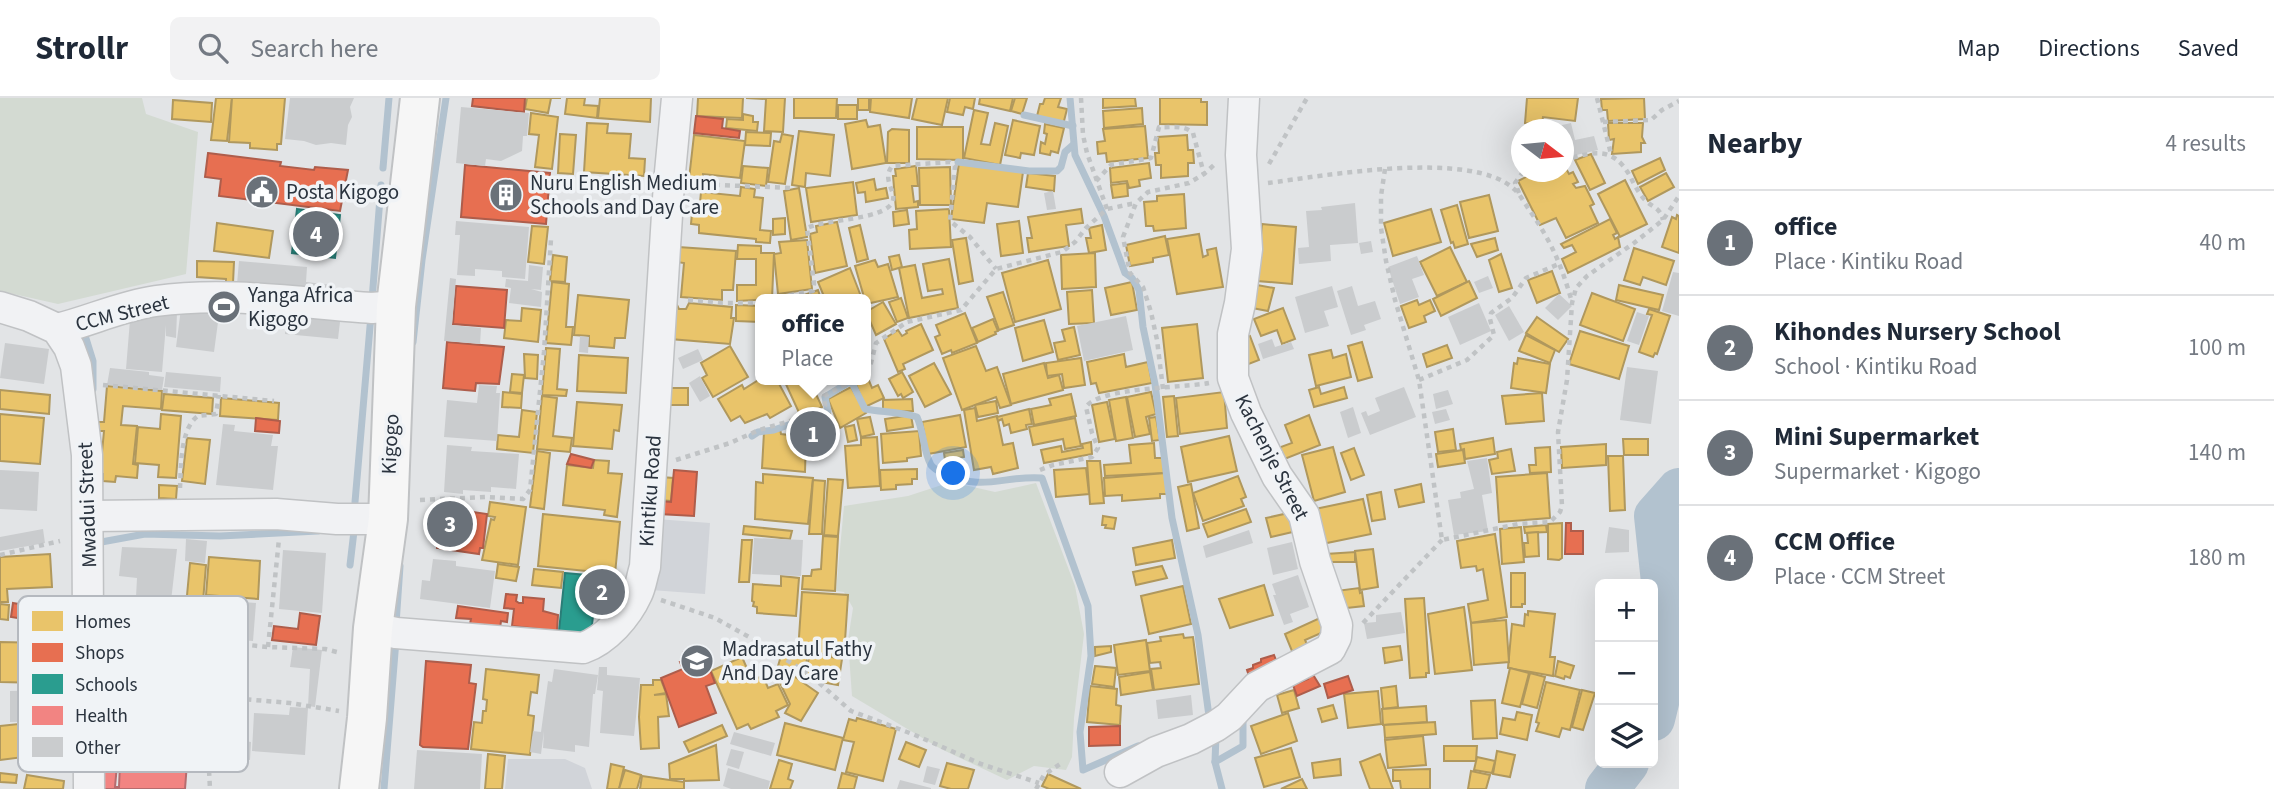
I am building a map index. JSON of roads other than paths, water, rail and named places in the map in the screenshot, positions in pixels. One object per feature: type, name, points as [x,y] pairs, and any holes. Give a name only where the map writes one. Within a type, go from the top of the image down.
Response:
[{"type":"main road","name":"Kigogo","points":[[359,789],[372,643],[388,509],[396,306],[420,98]]},
{"type":"street","name":"Kintiku Road","points":[[372,643],[396,633],[583,648],[596,644],[618,623],[637,594],[645,567],[669,183],[677,98]]},
{"type":"street","name":"Kachenje Street","points":[[1120,772],[1156,752],[1216,726],[1229,717],[1257,687],[1332,646],[1337,625],[1315,561],[1304,515],[1267,456],[1233,379],[1233,334],[1243,285],[1251,185],[1241,155],[1244,98]]},
{"type":"street","name":"CCM Street","points":[[57,329],[84,323],[122,308],[200,297],[372,308],[396,306]]},
{"type":"street","points":[[0,307],[57,329]]},
{"type":"street","name":"Mwadui Street","points":[[57,329],[69,347],[76,366],[87,455],[88,596]]},
{"type":"street","points":[[88,525],[175,516],[276,514],[337,519],[388,509]]},
{"type":"waterway","points":[[383,168],[389,98]]},
{"type":"waterway","points":[[413,342],[446,98]]},
{"type":"waterway","points":[[1070,98],[1075,155],[1104,216],[1125,273],[1132,278],[1139,290],[1143,327],[1155,384],[1172,518],[1198,635],[1209,716],[1213,721]]},
{"type":"waterway","points":[[1024,115],[1073,126]]},
{"type":"waterway","points":[[958,162],[1029,171],[1057,171],[1061,167],[1065,152],[1073,145]]},
{"type":"waterway","points":[[372,300],[381,185]]},
{"type":"waterway","points":[[355,502],[371,315]]},
{"type":"waterway","points":[[84,332],[93,361],[93,389]]},
{"type":"waterway","points":[[752,436],[828,411],[825,397],[844,385]]},
{"type":"waterway","points":[[853,385],[865,409],[917,417],[928,460],[939,471],[971,482],[1042,478],[1088,606],[1091,656],[1080,732],[1083,770],[1138,746]]},
{"type":"waterway","points":[[1656,705],[1670,648],[1656,516],[1679,490]]},
{"type":"waterway","points":[[96,543],[145,534],[220,536],[318,531]]},
{"type":"waterway","points":[[347,531],[354,531],[350,565]]},
{"type":"waterway","points":[[396,624],[400,566]]},
{"type":"waterway","points":[[384,789],[396,640]]},
{"type":"waterway","points":[[1215,762],[1243,746],[1243,716]]},
{"type":"waterway","points":[[1216,735],[1215,762],[1222,789]]},
{"type":"waterway","points":[[1607,789],[1623,768]]},
{"type":"place","name":"Posta Kigogo","points":[[262,192]]},
{"type":"place","name":"Nuru English Medium Schools and Day Care","points":[[506,195]]},
{"type":"place","name":"CCM Office","points":[[316,234]]},
{"type":"place","name":"Yanga Africa Kigogo","points":[[224,307]]},
{"type":"place","name":"office","points":[[813,434]]},
{"type":"place","name":"Mini Supermarket","points":[[450,524]]},
{"type":"place","name":"Kihondes Nursery School","points":[[602,592]]},
{"type":"place","name":"Madrasatul Fathy And Day Care","points":[[697,661]]}]
